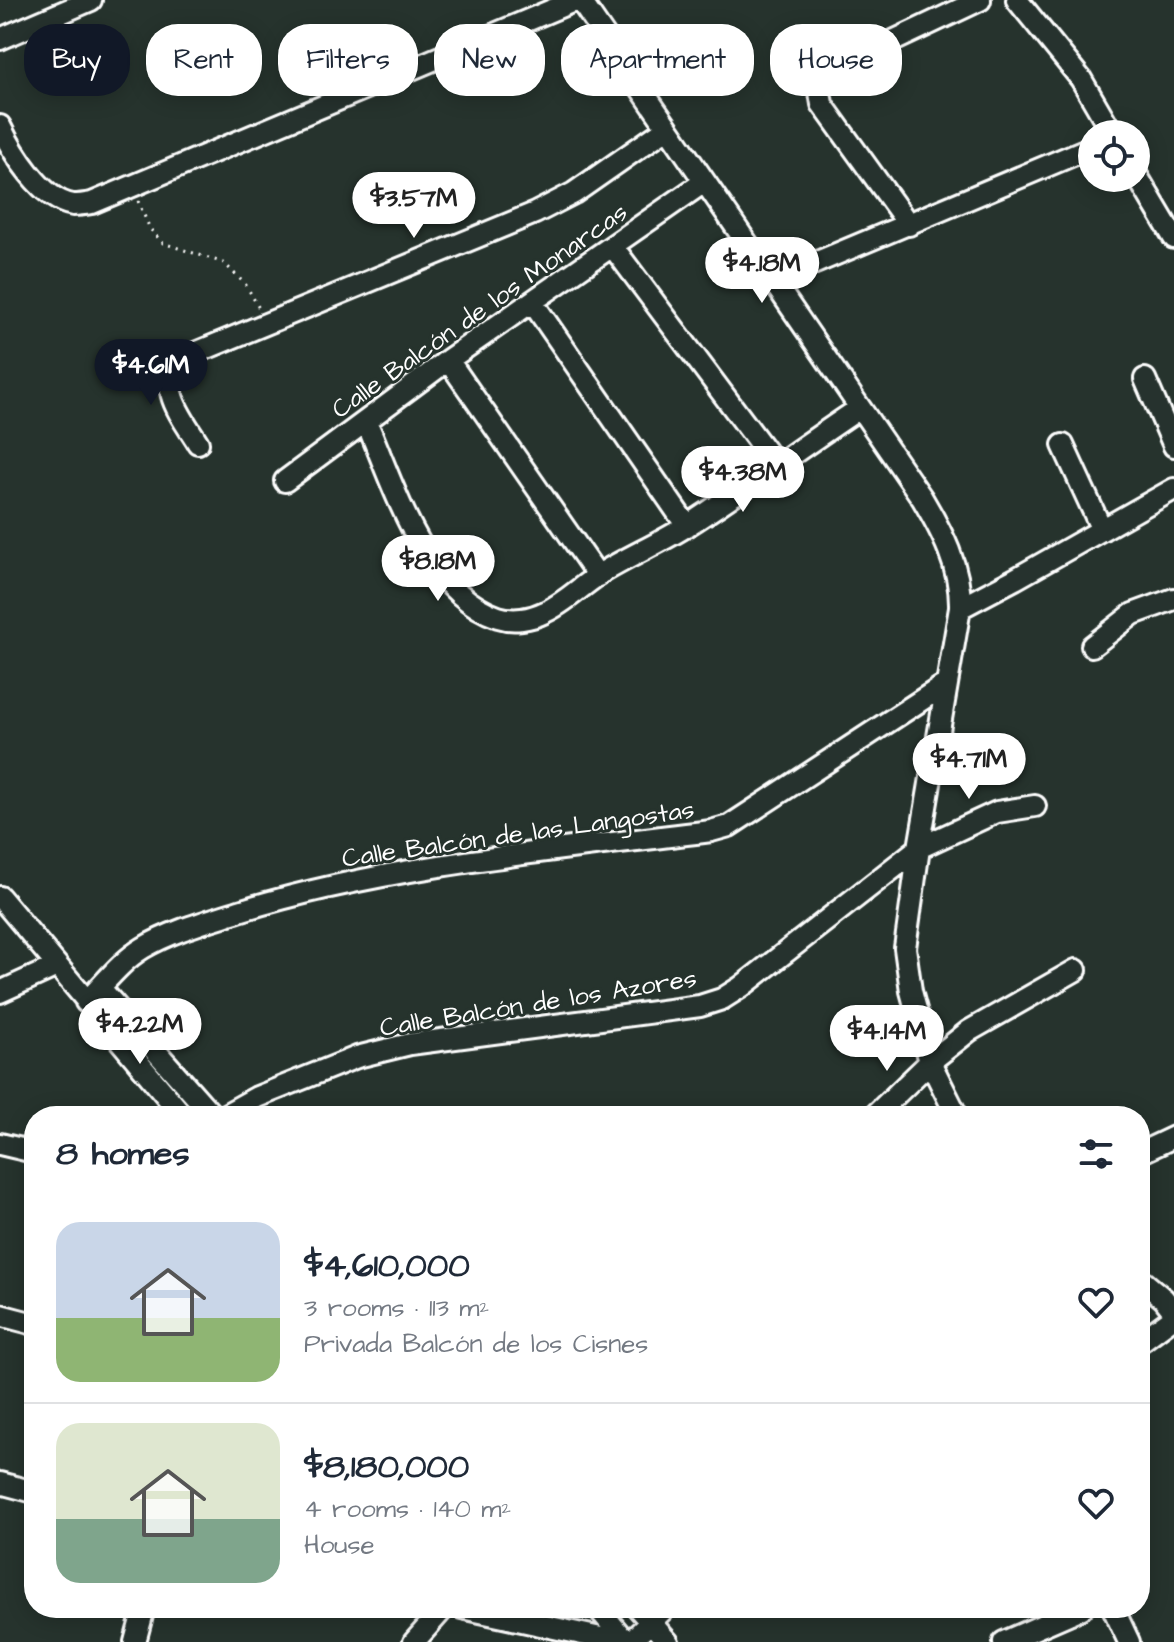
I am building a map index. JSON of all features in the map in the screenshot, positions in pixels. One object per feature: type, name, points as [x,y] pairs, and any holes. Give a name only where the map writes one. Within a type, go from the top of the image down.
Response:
[{"type":"street","points":[[0,39],[91,0]]},
{"type":"street","points":[[0,126],[17,157],[40,184],[65,202],[84,204],[132,187],[578,0],[933,516],[956,569],[961,589],[960,608],[905,948],[911,991],[930,1062],[952,1106]]},
{"type":"street","points":[[909,225],[822,104],[819,86],[827,74],[838,67],[980,0]]},
{"type":"street","points":[[1017,0],[1081,79],[1105,120]]},
{"type":"street","points":[[198,443],[169,390],[169,380],[176,364],[192,353],[535,213],[574,193],[667,128]]},
{"type":"street","points":[[772,281],[1078,153]]},
{"type":"street","name":"Calle Balcón de los Monarcas","points":[[285,481],[448,360],[704,182]]},
{"type":"street","points":[[1147,192],[1174,238]]},
{"type":"street","points":[[613,247],[776,465]]},
{"type":"street","points":[[533,303],[687,526]]},
{"type":"street","points":[[448,360],[598,576]]},
{"type":"street","points":[[1145,379],[1174,446]]},
{"type":"street","points":[[366,421],[418,540],[449,583],[468,599],[499,617],[530,618],[566,600],[598,576],[687,526],[860,408]]},
{"type":"street","points":[[1063,445],[1102,530]]},
{"type":"street","points":[[960,608],[1174,489]]},
{"type":"street","points":[[1092,646],[1133,614],[1174,599]]},
{"type":"street","name":"Calle Balcón de las Langostas","points":[[93,995],[123,962],[145,947],[227,915],[295,894],[458,863],[711,831],[729,826],[946,684]]},
{"type":"street","name":"Calle Balcón de los Azores","points":[[241,1106],[357,1057],[410,1044],[700,1006],[722,999],[919,848],[997,812],[1035,806]]},
{"type":"street","points":[[0,897],[57,966],[93,995],[203,1106]]},
{"type":"street","points":[[0,992],[57,966]]},
{"type":"street","points":[[884,1106],[930,1062],[969,1031],[1076,970]]},
{"type":"street","points":[[93,995],[176,1106]]},
{"type":"street","points":[[1150,1148],[1174,1137]]},
{"type":"street","points":[[0,1144],[24,1150]]},
{"type":"street","points":[[1150,1287],[1164,1299],[1174,1315],[1150,1334]]},
{"type":"street","points":[[0,1315],[24,1321]]},
{"type":"street","points":[[0,1483],[24,1489]]},
{"type":"street","points":[[135,1642],[141,1618]]},
{"type":"street","points":[[414,1642],[435,1618]]},
{"type":"street","points":[[508,1618],[619,1642]]},
{"type":"street","points":[[607,1618],[628,1642],[647,1618]]},
{"type":"street","points":[[654,1618],[668,1642]]},
{"type":"street","points":[[1004,1642],[1059,1618]]},
{"type":"street","points":[[1118,1618],[1129,1642]]},
{"type":"path","points":[[132,187],[150,229],[163,243],[224,263],[246,285],[268,324]]}]
